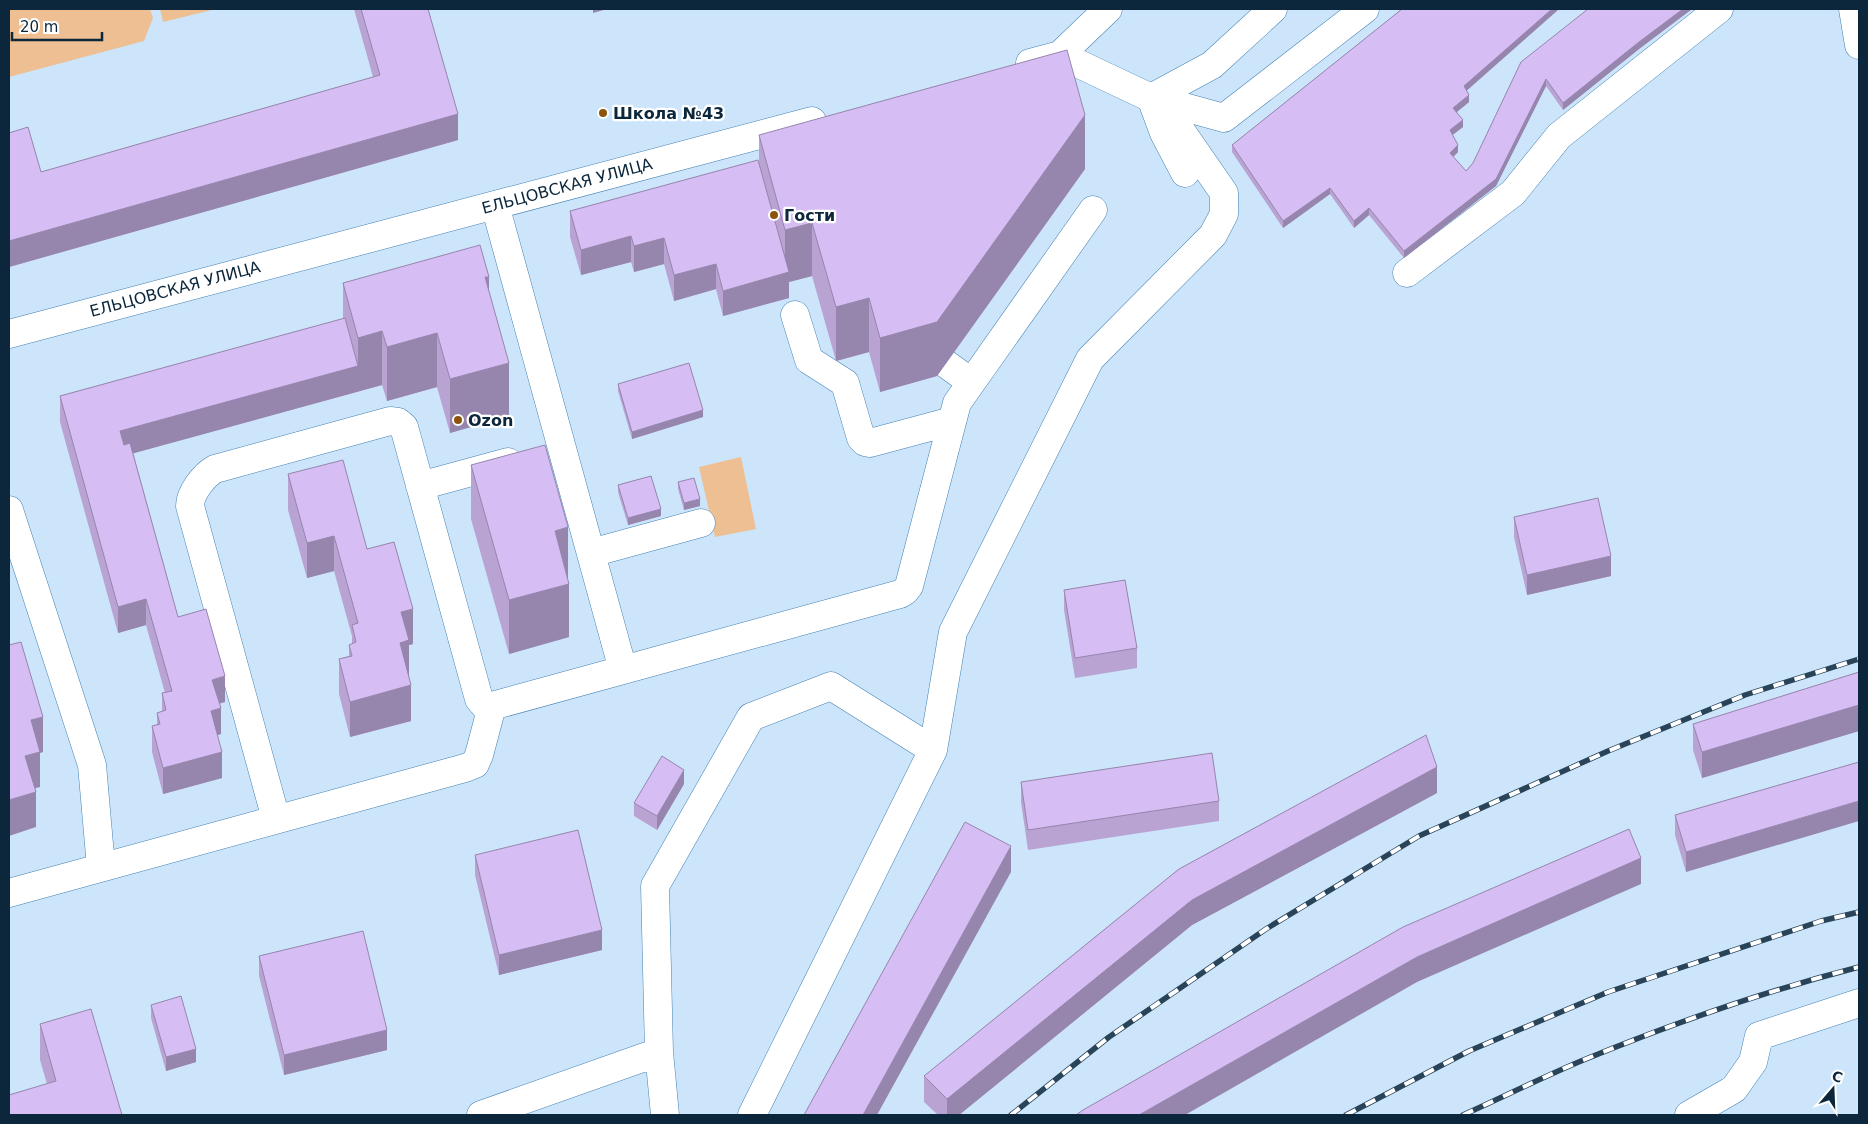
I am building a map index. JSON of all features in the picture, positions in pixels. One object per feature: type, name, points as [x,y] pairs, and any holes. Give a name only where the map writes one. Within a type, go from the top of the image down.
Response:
[{"type":"street","points":[[1003,70],[1060,55],[1108,9]]},
{"type":"street","points":[[1151,98],[1212,65],[1273,9]]},
{"type":"street","points":[[1060,55],[1151,98],[1224,118],[1365,9]]},
{"type":"street","points":[[1407,273],[1513,193],[1558,136],[1719,9]]},
{"type":"street","points":[[1853,9],[1859,45]]},
{"type":"street","points":[[1151,98],[1164,133],[1184,173]]},
{"type":"street","points":[[752,1115],[933,750],[953,632],[1090,359],[1213,235],[1224,214],[1224,193],[1178,128],[1151,98]]},
{"type":"street","name":"ЕЛЬЦОВСКАЯ УЛИЦА","points":[[9,334],[840,113]]},
{"type":"street","points":[[495,205],[623,670]]},
{"type":"street","points":[[276,819],[190,506],[191,496],[208,474],[215,469],[390,421],[398,422],[404,426],[479,699],[484,705],[492,706],[900,594],[906,591],[911,576],[957,403],[1093,210]]},
{"type":"street","points":[[795,315],[809,360],[845,383],[861,438],[865,442],[870,443],[952,421]]},
{"type":"street","points":[[946,364],[971,382]]},
{"type":"street","points":[[420,486],[562,447]]},
{"type":"street","points":[[9,510],[92,765],[101,867]]},
{"type":"street","points":[[591,553],[701,524]]},
{"type":"street","points":[[665,1115],[659,1052],[655,886],[751,717],[831,686],[933,750]]},
{"type":"street","points":[[9,893],[475,764],[492,706]]},
{"type":"street","points":[[1689,1115],[1734,1089],[1753,1062],[1760,1036],[1859,1003]]},
{"type":"street","points":[[481,1115],[659,1052]]},
{"type":"shaded area","points":[[9,9],[150,9],[153,18],[144,41],[9,77]]},
{"type":"shaded area","points":[[160,9],[216,9],[163,22]]},
{"type":"shaded area","points":[[741,457],[756,529],[715,537],[699,467]]},
{"type":"building","points":[[361,9],[428,9],[458,114],[9,241],[9,133],[28,127],[41,172],[380,75]]},
{"type":"building","points":[[1402,9],[1552,9],[1464,86],[1469,95],[1453,108],[1463,120],[1450,130],[1458,145],[1450,153],[1466,171],[1473,163],[1521,62],[1588,9],[1683,9],[1563,103],[1546,79],[1496,179],[1404,251],[1369,208],[1354,221],[1330,188],[1283,221],[1232,145]]},
{"type":"building","points":[[1067,50],[1085,115],[937,322],[880,338],[869,298],[836,307],[812,223],[785,230],[759,135]]},
{"type":"building","points":[[758,160],[789,272],[723,291],[716,264],[674,275],[664,238],[634,246],[631,236],[581,250],[570,211]]},
{"type":"building","points":[[480,245],[489,277],[485,277],[509,363],[450,379],[437,333],[387,347],[382,331],[358,338],[343,283]]},
{"type":"building","points":[[345,318],[358,366],[120,431],[124,445],[130,443],[178,617],[206,609],[225,676],[212,680],[221,708],[211,711],[222,752],[163,768],[152,726],[160,724],[157,713],[166,710],[162,693],[172,691],[146,599],[118,607],[60,396]]},
{"type":"building","points":[[689,363],[703,410],[632,432],[618,384]]},
{"type":"building","points":[[545,445],[568,527],[555,531],[569,584],[509,600],[471,465]]},
{"type":"building","points":[[343,460],[367,549],[394,542],[413,609],[401,612],[409,640],[400,643],[411,685],[350,702],[339,659],[352,656],[349,645],[356,642],[352,625],[358,623],[334,536],[307,543],[288,474]]},
{"type":"building","points":[[651,476],[661,509],[628,518],[618,485]]},
{"type":"building","points":[[694,478],[700,499],[684,503],[678,482]]},
{"type":"building","points":[[1598,498],[1611,556],[1527,575],[1514,517]]},
{"type":"building","points":[[1125,580],[1137,648],[1075,658],[1064,590]]},
{"type":"building","points":[[21,642],[43,717],[31,720],[40,752],[25,756],[36,792],[9,800],[9,645]]},
{"type":"building","points":[[1859,672],[1859,705],[1702,752],[1693,724]]},
{"type":"building","points":[[1426,735],[1437,767],[1192,900],[947,1099],[924,1076],[1179,869]]},
{"type":"building","points":[[1212,753],[1219,801],[1028,830],[1021,782]]},
{"type":"building","points":[[662,756],[684,770],[657,816],[634,803]]},
{"type":"building","points":[[1859,762],[1859,801],[1686,852],[1675,815]]},
{"type":"building","points":[[965,822],[1011,846],[863,1115],[804,1115]]},
{"type":"building","points":[[1629,829],[1641,858],[1417,957],[1139,1115],[1076,1115],[1403,927]]},
{"type":"building","points":[[578,830],[602,930],[499,955],[475,855]]},
{"type":"building","points":[[363,931],[387,1030],[284,1055],[259,956]]},
{"type":"building","points":[[181,996],[196,1049],[166,1057],[151,1005]]},
{"type":"building","points":[[91,1009],[122,1115],[9,1115],[9,1095],[56,1081],[40,1024]]},
{"type":"railway","points":[[1011,1115],[1109,1037],[1266,929],[1419,836],[1608,751],[1745,695],[1859,659]]},
{"type":"railway","points":[[1346,1115],[1469,1051],[1608,992],[1821,921],[1859,912]]},
{"type":"railway","points":[[1463,1115],[1566,1067],[1649,1034],[1753,998],[1859,967]]},
{"type":"place","name":"Школа №43","points":[[603,113]]},
{"type":"place","name":"Гости","points":[[774,215]]},
{"type":"place","name":"Ozon","points":[[458,420]]}]
